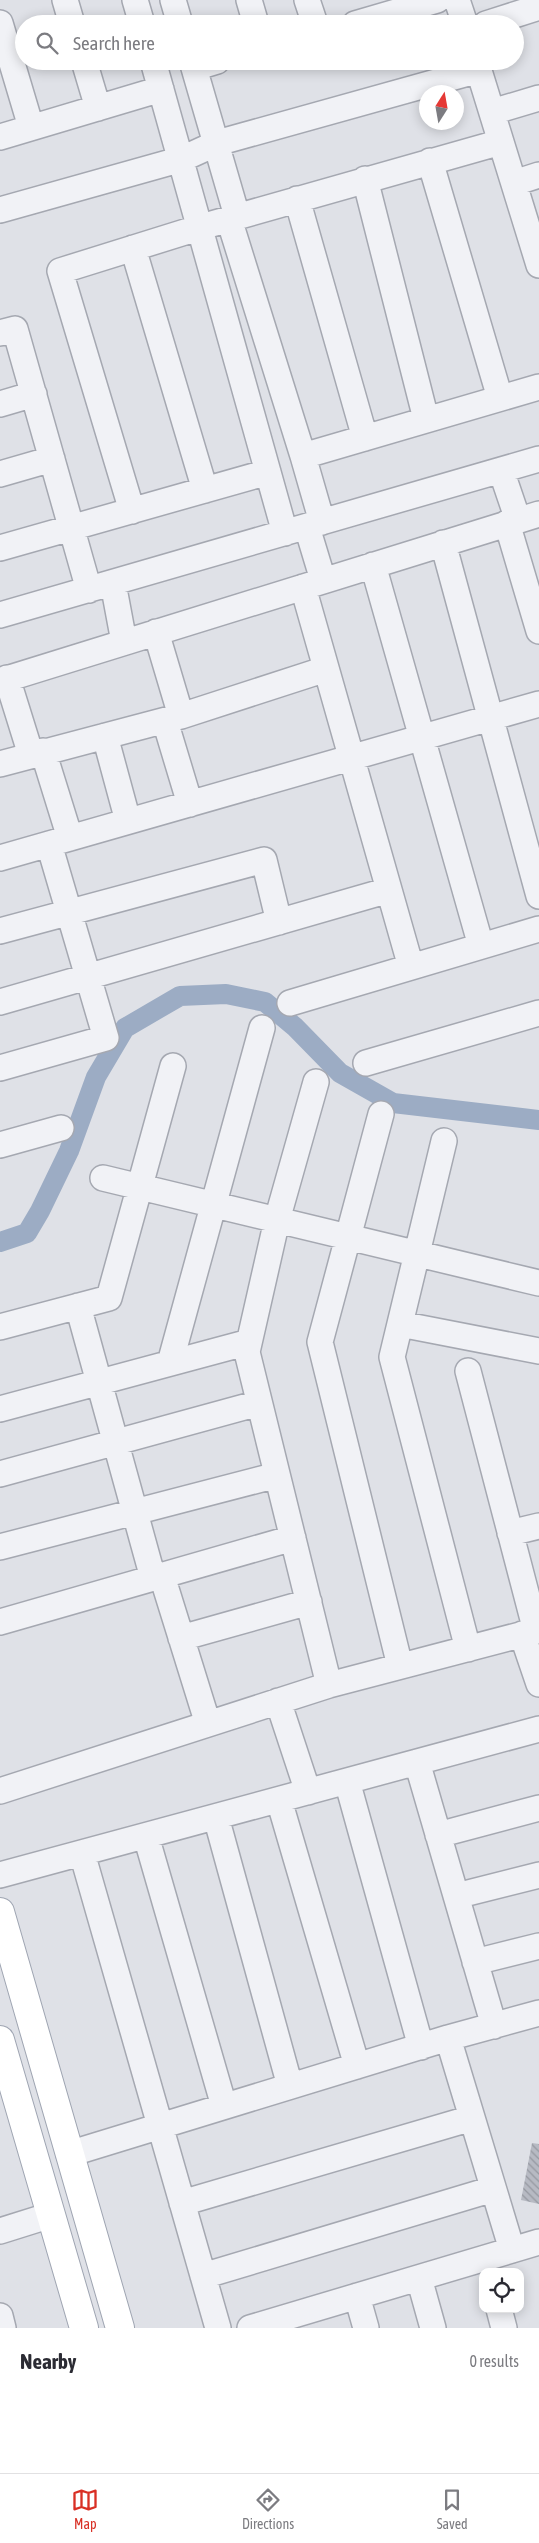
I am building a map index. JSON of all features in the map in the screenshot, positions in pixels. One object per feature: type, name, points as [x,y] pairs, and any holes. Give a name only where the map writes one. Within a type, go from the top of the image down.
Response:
[{"type":"main road","points":[[0,1912],[120,2328]]},
{"type":"main road","points":[[0,2040],[84,2328]]},
{"type":"street","points":[[65,0],[69,15]]},
{"type":"street","points":[[135,0],[139,15]]},
{"type":"street","points":[[173,0],[177,15]]},
{"type":"street","points":[[249,0],[253,15]]},
{"type":"street","points":[[307,0],[312,15]]},
{"type":"street","points":[[386,15],[437,0]]},
{"type":"street","points":[[457,0],[462,15]]},
{"type":"street","points":[[516,15],[539,8]]},
{"type":"street","points":[[0,23],[31,128]]},
{"type":"street","points":[[87,70],[98,108]]},
{"type":"street","points":[[156,70],[182,158],[268,472],[304,527]]},
{"type":"street","points":[[195,70],[217,143],[233,218],[303,456],[304,527],[326,669],[411,967]]},
{"type":"street","points":[[0,210],[182,158],[217,143],[464,70]]},
{"type":"street","points":[[479,70],[537,252]]},
{"type":"street","points":[[0,137],[161,89]]},
{"type":"street","points":[[492,112],[539,98]]},
{"type":"street","points":[[132,511],[60,271],[365,179],[501,142]]},
{"type":"street","points":[[430,160],[500,398]]},
{"type":"street","points":[[514,183],[539,175]]},
{"type":"street","points":[[365,179],[426,420]]},
{"type":"street","points":[[298,199],[365,438]]},
{"type":"street","points":[[133,248],[205,490]]},
{"type":"street","points":[[0,333],[15,328],[89,590]]},
{"type":"street","points":[[303,456],[539,388]]},
{"type":"street","points":[[0,404],[34,394]]},
{"type":"street","points":[[0,474],[52,459]]},
{"type":"street","points":[[0,616],[539,459]]},
{"type":"street","points":[[501,470],[521,519],[539,631]]},
{"type":"street","points":[[0,548],[268,472]]},
{"type":"street","points":[[0,1068],[106,1038],[69,912],[60,841],[37,753],[4,680],[521,519]]},
{"type":"street","points":[[443,543],[539,896]]},
{"type":"street","points":[[373,565],[482,946]]},
{"type":"street","points":[[113,583],[124,642]]},
{"type":"street","points":[[156,632],[190,804]]},
{"type":"street","points":[[0,764],[173,718],[326,669]]},
{"type":"street","points":[[0,858],[539,704]]},
{"type":"street","points":[[105,736],[128,821]]},
{"type":"street","points":[[0,931],[264,860],[279,922]]},
{"type":"street","points":[[0,1002],[389,890]]},
{"type":"street","points":[[290,1003],[539,929]]},
{"type":"street","points":[[366,1063],[539,1013]]},
{"type":"street","points":[[170,1363],[212,1204],[262,1028]]},
{"type":"street","points":[[0,1327],[109,1298],[173,1066]]},
{"type":"street","points":[[316,1082],[277,1220],[247,1352],[329,1685]]},
{"type":"street","points":[[381,1114],[320,1342],[400,1666]]},
{"type":"street","points":[[0,1144],[61,1128]]},
{"type":"street","points":[[444,1142],[392,1357],[468,1648]]},
{"type":"street","points":[[103,1178],[539,1282]]},
{"type":"street","points":[[78,1306],[135,1512],[157,1577],[181,1638],[208,1724]]},
{"type":"street","points":[[400,1324],[539,1351]]},
{"type":"street","points":[[0,1409],[249,1342]]},
{"type":"street","points":[[468,1371],[510,1533],[532,1632],[539,1684]]},
{"type":"street","points":[[0,1474],[259,1403]]},
{"type":"street","points":[[0,1547],[277,1475]]},
{"type":"street","points":[[510,1533],[539,1526]]},
{"type":"street","points":[[0,1622],[293,1538]]},
{"type":"street","points":[[181,1638],[309,1602]]},
{"type":"street","points":[[0,1791],[329,1685],[532,1632]]},
{"type":"street","points":[[278,1701],[308,1792]]},
{"type":"street","points":[[0,1875],[539,1729]]},
{"type":"street","points":[[418,1762],[494,2026]]},
{"type":"street","points":[[347,1781],[422,2047]]},
{"type":"street","points":[[279,1800],[357,2066]]},
{"type":"street","points":[[438,1835],[539,1808]]},
{"type":"street","points":[[216,1817],[290,2086]]},
{"type":"street","points":[[146,1836],[224,2106]]},
{"type":"street","points":[[82,1853],[218,2328]]},
{"type":"street","points":[[456,1896],[539,1875]]},
{"type":"street","points":[[475,1962],[539,1946]]},
{"type":"street","points":[[69,2154],[448,2038],[539,2013]]},
{"type":"street","points":[[448,2038],[512,2250]]},
{"type":"street","points":[[182,2203],[472,2118]]},
{"type":"street","points":[[203,2276],[493,2189]]},
{"type":"street","points":[[0,2231],[51,2215]]},
{"type":"street","points":[[250,2328],[291,2322],[357,2296],[419,2278],[487,2265],[512,2250],[539,2242]]},
{"type":"street","points":[[419,2278],[433,2328]]},
{"type":"street","points":[[357,2296],[366,2328]]},
{"type":"street","points":[[500,2313],[504,2328]]},
{"type":"street","points":[[0,2316],[3,2328]]},
{"type":"building","points":[[532,2143],[539,2144],[539,2204],[521,2200]]},
{"type":"waterway","points":[[0,1242],[27,1233],[40,1211],[69,1151],[96,1077],[125,1028],[180,996],[226,994],[265,1002],[295,1027],[340,1073],[393,1103],[539,1120]]}]
